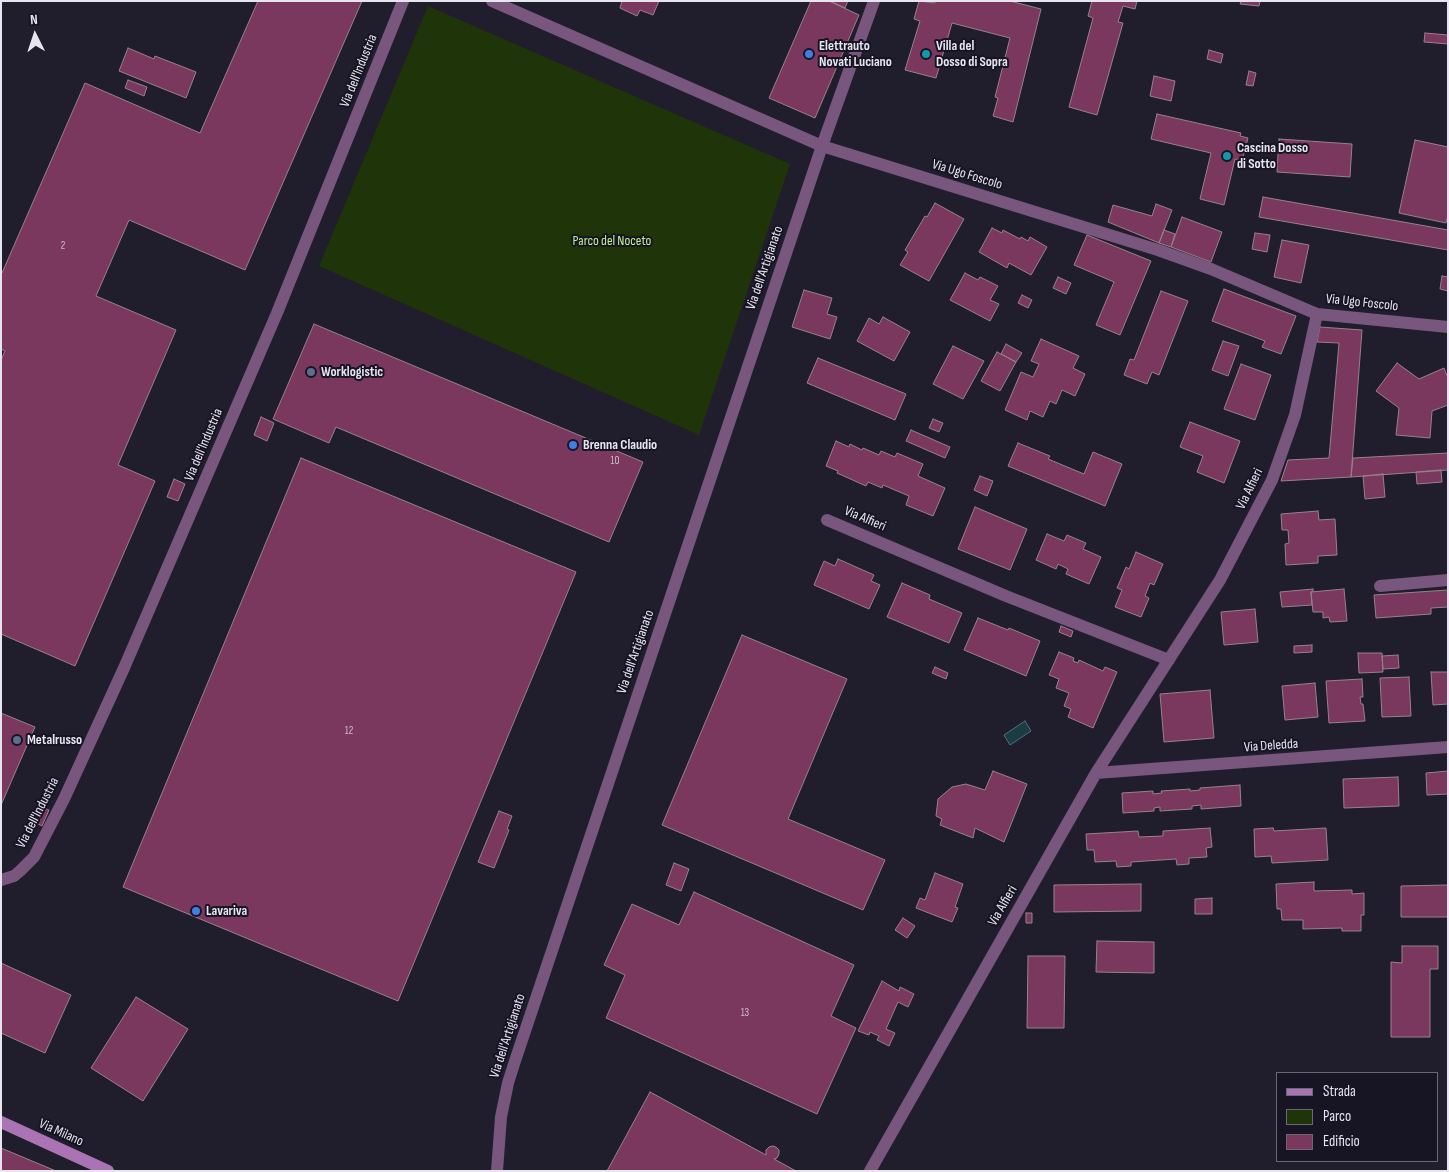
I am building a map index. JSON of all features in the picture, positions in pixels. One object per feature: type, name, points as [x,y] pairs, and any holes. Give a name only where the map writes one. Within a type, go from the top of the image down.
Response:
[{"type":"main road","name":"Via Milano","points":[[1,1122],[108,1171]]},
{"type":"street","name":"Via dell'Industria","points":[[1,880],[14,876],[34,857],[124,668],[277,313],[403,1]]},
{"type":"street","name":"Via Ugo Foscolo","points":[[492,1],[822,146],[1151,248],[1211,270],[1318,314],[1448,327]]},
{"type":"street","name":"Via dell'Artigianato","points":[[497,1171],[501,1117],[515,1060],[822,146],[874,1]]},
{"type":"street","name":"Via Alfieri","points":[[870,1171],[1096,774],[1220,580],[1272,480],[1295,415],[1318,314]]},
{"type":"street","name":"Via Alfieri","points":[[827,520],[1006,596],[1168,660]]},
{"type":"street","points":[[1380,586],[1448,580]]},
{"type":"street","name":"Via Deledda","points":[[1096,774],[1448,747]]},
{"type":"green space","name":"Parco del Noceto","points":[[428,6],[790,164],[699,435],[319,266]]},
{"type":"shaded area","points":[[1025,721],[1031,731],[1010,745],[1004,735]]},
{"type":"building","points":[[258,1],[362,1],[245,270],[129,220],[96,296],[176,330],[118,465],[155,481],[75,666],[1,634],[1,360],[5,351],[1,349],[1,273],[85,83],[200,133]]},
{"type":"building","points":[[622,1],[659,1],[653,15],[640,10],[637,16],[620,8]]},
{"type":"building","points":[[811,1],[829,1],[859,15],[815,118],[769,98]]},
{"type":"building","points":[[830,1],[848,1],[845,8]]},
{"type":"building","name":"Villa del Dosso di Sopra","points":[[919,1],[935,3],[935,1],[1010,1],[1041,9],[1013,122],[993,116],[998,98],[995,97],[1010,38],[952,23],[936,78],[905,70],[920,21],[914,19]]},
{"type":"building","points":[[1092,1],[1137,1],[1135,9],[1123,6],[1118,22],[1123,23],[1097,115],[1069,107],[1093,18],[1088,16]]},
{"type":"building","points":[[1241,1],[1260,1],[1259,6],[1240,4]]},
{"type":"building","points":[[1425,33],[1448,35],[1448,44],[1424,42]]},
{"type":"building","points":[[128,48],[154,59],[155,56],[196,72],[186,98],[119,71]]},
{"type":"building","points":[[1209,50],[1223,54],[1221,63],[1207,59]]},
{"type":"building","points":[[1249,71],[1256,73],[1253,86],[1246,85]]},
{"type":"building","points":[[1154,76],[1175,81],[1171,101],[1150,96]]},
{"type":"building","points":[[128,80],[147,87],[144,96],[125,88]]},
{"type":"building","name":"Cascina Dosso di Sotto","points":[[1157,114],[1241,133],[1240,136],[1248,138],[1242,161],[1235,159],[1224,205],[1200,199],[1211,153],[1151,139]]},
{"type":"building","points":[[1279,139],[1352,144],[1350,177],[1277,172]]},
{"type":"building","points":[[1415,140],[1448,147],[1448,215],[1446,223],[1399,213]]},
{"type":"building","points":[[1263,197],[1448,230],[1448,250],[1259,217]]},
{"type":"building","points":[[935,203],[964,219],[929,281],[900,265],[908,252],[905,250]]},
{"type":"building","points":[[1156,204],[1172,210],[1159,243],[1108,222],[1113,205],[1152,216]]},
{"type":"building","points":[[1182,217],[1222,232],[1211,262],[1171,247]]},
{"type":"building","points":[[992,228],[1002,233],[1003,230],[1028,241],[1030,237],[1047,247],[1031,275],[1009,263],[1007,268],[979,252]]},
{"type":"building","points":[[1164,230],[1175,234],[1171,247],[1159,243]]},
{"type":"building","points":[[1255,233],[1270,235],[1267,252],[1252,249]]},
{"type":"building","points":[[1087,235],[1151,261],[1120,335],[1096,325],[1114,282],[1074,265]]},
{"type":"building","points":[[1282,240],[1309,245],[1301,283],[1274,277]]},
{"type":"building","points":[[965,273],[978,280],[980,277],[998,286],[990,300],[999,304],[990,321],[950,300]]},
{"type":"building","points":[[1442,276],[1448,277],[1448,291],[1440,289]]},
{"type":"building","points":[[1058,277],[1071,283],[1066,294],[1053,288]]},
{"type":"building","points":[[1224,289],[1296,316],[1281,354],[1262,347],[1265,341],[1212,321]]},
{"type":"building","points":[[804,290],[832,298],[827,314],[837,317],[830,339],[792,327]]},
{"type":"building","points":[[1161,291],[1188,301],[1159,375],[1152,372],[1147,384],[1124,375],[1130,359],[1134,360]]},
{"type":"building","points":[[1022,295],[1032,300],[1028,308],[1018,303]]},
{"type":"building","points":[[883,317],[910,332],[894,361],[857,341],[869,318],[879,324]]},
{"type":"building","points":[[314,324],[643,462],[609,542],[336,427],[329,443],[273,419]]},
{"type":"building","points":[[1320,327],[1362,330],[1351,477],[1281,481],[1288,460],[1329,458],[1339,343],[1317,342]]},
{"type":"building","points":[[1041,339],[1079,356],[1073,368],[1085,374],[1075,396],[1062,390],[1056,404],[1050,401],[1043,417],[1030,411],[1027,420],[1005,410],[1021,372],[1033,377],[1039,364],[1031,361]]},
{"type":"building","points":[[1223,341],[1239,346],[1228,376],[1212,370]]},
{"type":"building","points":[[1006,344],[1022,353],[1016,362],[1001,354]]},
{"type":"building","points":[[953,346],[984,361],[963,399],[933,384]]},
{"type":"building","points":[[997,352],[1016,362],[1000,391],[981,381]]},
{"type":"building","points":[[818,358],[906,394],[895,420],[807,383]]},
{"type":"building","points":[[1397,363],[1419,379],[1444,368],[1448,378],[1448,405],[1432,411],[1430,438],[1396,435],[1399,408],[1376,391]]},
{"type":"building","points":[[1241,364],[1271,375],[1255,420],[1224,409]]},
{"type":"building","points":[[261,417],[274,423],[267,441],[254,435]]},
{"type":"building","points":[[933,419],[943,423],[939,432],[929,428]]},
{"type":"building","points":[[1190,422],[1240,441],[1224,483],[1197,472],[1203,456],[1180,447]]},
{"type":"building","points":[[911,430],[950,447],[945,458],[906,441]]},
{"type":"building","points":[[836,441],[849,447],[850,444],[862,450],[863,448],[879,455],[881,451],[895,457],[897,453],[923,464],[918,476],[945,488],[933,516],[906,505],[909,496],[883,485],[882,488],[868,482],[866,486],[826,466]]},
{"type":"building","points":[[1018,443],[1050,456],[1048,459],[1084,474],[1093,452],[1122,464],[1105,506],[1008,466]]},
{"type":"building","points":[[1448,453],[1448,470],[1351,477],[1353,458]]},
{"type":"building","points":[[301,458],[576,572],[398,1001],[123,887]]},
{"type":"building","points":[[1441,470],[1442,482],[1417,484],[1416,472]]},
{"type":"building","points":[[1383,474],[1385,497],[1365,499],[1363,476]]},
{"type":"building","points":[[980,476],[993,481],[987,496],[974,490]]},
{"type":"building","points":[[174,479],[185,484],[178,501],[167,497]]},
{"type":"building","points":[[975,507],[1027,529],[1010,570],[958,549]]},
{"type":"building","points":[[1318,511],[1319,520],[1335,519],[1337,555],[1318,556],[1318,563],[1286,565],[1285,544],[1289,543],[1288,530],[1282,530],[1281,514]]},
{"type":"building","points":[[1047,534],[1064,541],[1067,535],[1086,543],[1083,549],[1101,557],[1089,584],[1066,574],[1068,569],[1058,564],[1056,569],[1036,560]]},
{"type":"building","points":[[1136,552],[1163,564],[1154,585],[1150,583],[1145,596],[1149,598],[1141,617],[1115,607],[1122,590],[1117,588],[1126,567],[1129,569]]},
{"type":"building","points":[[838,559],[874,575],[871,581],[880,585],[869,609],[814,585],[824,561],[835,566]]},
{"type":"building","points":[[902,583],[930,595],[929,599],[962,613],[949,643],[887,617]]},
{"type":"building","points":[[1313,589],[1311,592],[1312,605],[1282,607],[1280,592]]},
{"type":"building","points":[[1344,589],[1347,621],[1330,622],[1329,617],[1323,618],[1323,612],[1313,612],[1311,592]]},
{"type":"building","points":[[1448,590],[1448,607],[1431,608],[1431,614],[1376,618],[1374,595]]},
{"type":"building","points":[[1255,609],[1258,642],[1224,645],[1221,612]]},
{"type":"building","points":[[978,618],[1040,641],[1026,676],[964,650]]},
{"type":"building","points":[[1061,626],[1073,631],[1071,637],[1059,632]]},
{"type":"building","points":[[742,635],[847,679],[788,819],[885,860],[863,910],[662,825]]},
{"type":"building","points":[[1312,645],[1312,652],[1294,653],[1294,646]]},
{"type":"building","points":[[1059,652],[1074,658],[1073,661],[1078,663],[1079,660],[1103,671],[1105,667],[1117,672],[1093,728],[1068,717],[1071,709],[1064,706],[1069,693],[1056,688],[1059,679],[1049,675]]},
{"type":"building","points":[[1358,653],[1382,653],[1383,672],[1359,673]]},
{"type":"building","points":[[1398,655],[1399,668],[1383,669],[1382,656]]},
{"type":"building","points":[[935,667],[948,673],[946,679],[932,673]]},
{"type":"building","points":[[1431,672],[1448,672],[1448,704],[1433,705]]},
{"type":"building","points":[[1409,677],[1411,716],[1382,717],[1380,678]]},
{"type":"building","points":[[1362,679],[1363,697],[1360,697],[1361,704],[1363,704],[1365,721],[1329,723],[1326,681]]},
{"type":"building","points":[[1315,683],[1318,717],[1285,720],[1282,686]]},
{"type":"building","points":[[1210,690],[1214,738],[1164,742],[1160,694]]},
{"type":"building","points":[[1,713],[35,727],[1,805]]},
{"type":"building","points":[[993,771],[1027,784],[1004,842],[975,828],[973,838],[940,825],[942,819],[936,816],[938,799],[952,787],[966,784],[985,790]]},
{"type":"building","points":[[1448,771],[1448,794],[1427,795],[1426,773]]},
{"type":"building","points":[[1398,777],[1399,806],[1344,808],[1343,779]]},
{"type":"building","points":[[1240,785],[1241,806],[1201,809],[1201,805],[1192,806],[1192,809],[1160,811],[1160,807],[1154,808],[1154,811],[1123,813],[1122,793],[1153,791],[1153,794],[1162,793],[1161,791],[1190,789],[1190,791],[1200,790],[1200,788]]},
{"type":"building","points":[[39,806],[49,810],[42,826],[32,821]]},
{"type":"building","points":[[499,811],[512,816],[507,829],[509,830],[494,868],[478,862]]},
{"type":"building","points":[[1210,828],[1212,847],[1206,848],[1207,857],[1189,858],[1189,864],[1177,865],[1176,859],[1131,862],[1131,866],[1117,867],[1116,861],[1095,862],[1094,850],[1087,850],[1086,834],[1138,831],[1139,837],[1163,836],[1163,831]]},
{"type":"building","points":[[1273,828],[1274,831],[1326,828],[1328,860],[1272,863],[1271,856],[1255,857],[1254,829]]},
{"type":"building","points":[[674,863],[689,869],[681,891],[666,885]]},
{"type":"building","points":[[935,873],[963,884],[955,907],[958,908],[952,922],[916,908],[920,898],[925,900]]},
{"type":"building","points":[[1314,882],[1314,891],[1352,890],[1352,894],[1364,893],[1364,915],[1361,915],[1361,931],[1342,931],[1342,928],[1303,929],[1303,920],[1282,920],[1281,909],[1277,909],[1276,884]]},
{"type":"building","points":[[1141,884],[1141,911],[1054,912],[1054,885]]},
{"type":"building","points":[[1448,885],[1448,917],[1401,917],[1401,886]]},
{"type":"building","points":[[694,892],[854,965],[831,1016],[856,1028],[817,1114],[606,1018],[625,975],[604,965],[632,904],[679,925]]},
{"type":"building","points":[[1212,898],[1212,914],[1195,914],[1195,899]]},
{"type":"building","points":[[1026,913],[1032,913],[1032,923],[1026,923]]},
{"type":"building","points":[[903,918],[915,926],[907,938],[895,930]]},
{"type":"building","points":[[1097,941],[1154,942],[1154,973],[1096,972]]},
{"type":"building","points":[[1402,946],[1438,946],[1438,969],[1430,969],[1430,1037],[1391,1037],[1391,962],[1402,963]]},
{"type":"building","points":[[1028,956],[1065,956],[1064,1028],[1027,1028]]},
{"type":"building","points":[[1,963],[71,995],[45,1053],[1,1033]]},
{"type":"building","points":[[882,981],[899,991],[900,987],[914,994],[908,1007],[898,1002],[886,1029],[895,1033],[889,1046],[877,1040],[879,1036],[870,1032],[869,1035],[858,1031]]},
{"type":"building","points":[[136,997],[188,1029],[143,1101],[91,1068]]},
{"type":"building","points":[[650,1092],[766,1155],[766,1150],[769,1147],[776,1147],[779,1150],[779,1154],[774,1159],[796,1171],[607,1171]]},
{"type":"building","points":[[1,1148],[56,1171],[1,1171]]},
{"type":"place","name":"Elettrauto Novati Luciano","points":[[809,54]]},
{"type":"place","name":"Villa del Dosso di Sopra","points":[[926,54]]},
{"type":"place","name":"Cascina Dosso di Sotto","points":[[1227,156]]},
{"type":"place","name":"Worklogistic","points":[[311,372]]},
{"type":"place","name":"Brenna Claudio","points":[[573,445]]},
{"type":"place","name":"Metalrusso","points":[[17,740]]},
{"type":"place","name":"Lavariva","points":[[196,911]]}]
